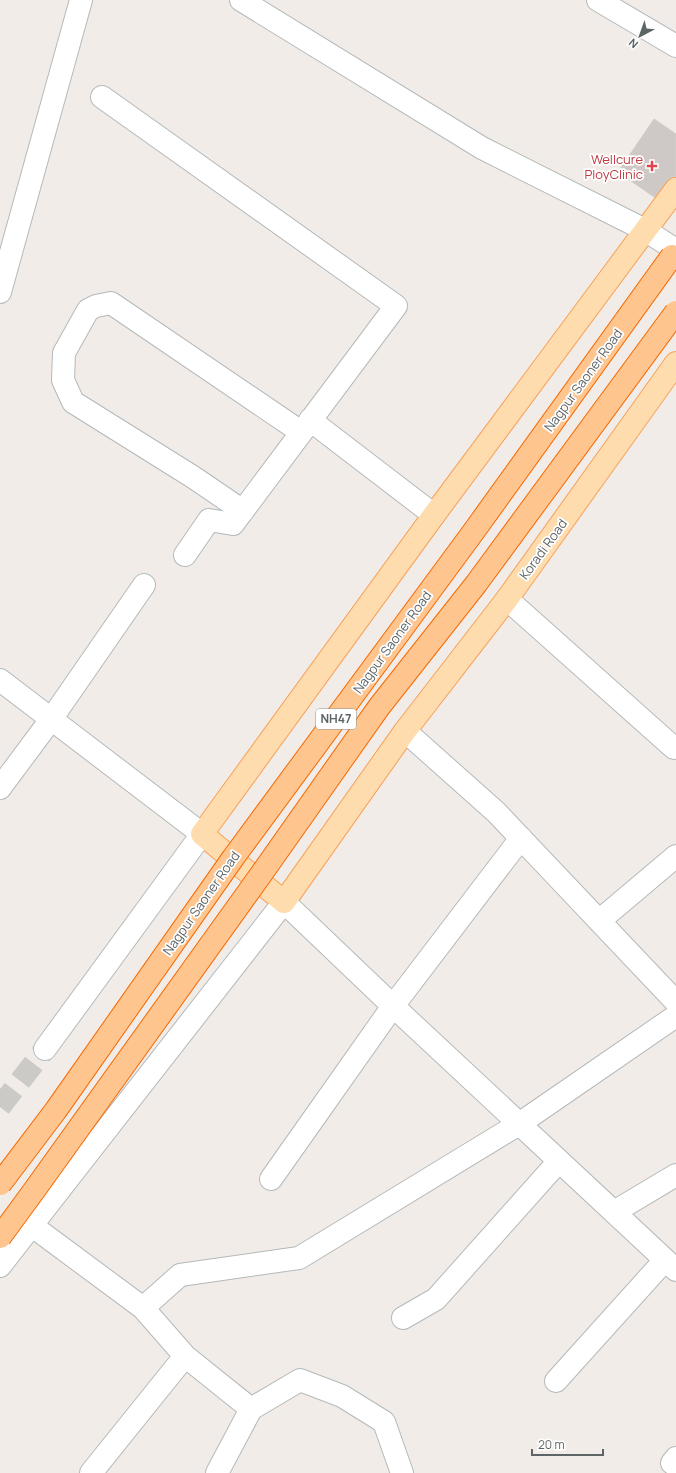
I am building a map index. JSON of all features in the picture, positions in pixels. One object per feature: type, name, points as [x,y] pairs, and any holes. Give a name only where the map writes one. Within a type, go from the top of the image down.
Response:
[{"type":"highway","name":"Nagpur Saoner Road","points":[[0,1184],[60,1104],[233,858],[469,537],[674,253]]},
{"type":"highway","name":"NH47","points":[[0,1237],[248,893],[379,707],[476,584],[676,312]]},
{"type":"main road","points":[[284,902],[202,834],[434,514],[676,189]]},
{"type":"main road","name":"Koradi Road","points":[[284,902],[406,731],[507,599],[676,363]]},
{"type":"street","points":[[0,292],[81,0]]},
{"type":"street","points":[[240,0],[482,148],[645,230],[674,253]]},
{"type":"street","points":[[598,0],[676,46]]},
{"type":"street","points":[[102,97],[396,306],[233,524],[209,520],[185,555]]},
{"type":"street","points":[[243,511],[193,477],[73,402],[63,380],[64,353],[88,310],[96,306],[111,303],[305,426],[434,514]]},
{"type":"street","points":[[0,788],[52,718],[144,585]]},
{"type":"street","points":[[507,599],[674,748]]},
{"type":"street","points":[[0,680],[52,718],[202,834],[45,1049]]},
{"type":"street","points":[[406,731],[496,812],[676,1002]]},
{"type":"street","points":[[271,1179],[393,1006],[521,838]]},
{"type":"street","points":[[599,921],[676,856]]},
{"type":"street","points":[[0,1266],[284,902],[393,1006],[671,1265],[556,1381]]},
{"type":"street","points":[[142,1308],[180,1274],[300,1258],[519,1124],[676,1016]]},
{"type":"street","points":[[403,1318],[436,1299],[559,1161]]},
{"type":"street","points":[[614,1212],[676,1175]]},
{"type":"street","points":[[31,1225],[142,1308],[184,1356],[250,1409]]},
{"type":"street","points":[[91,1473],[184,1356]]},
{"type":"street","points":[[217,1473],[250,1409],[300,1380],[342,1396],[384,1422],[402,1473]]},
{"type":"building","points":[[654,119],[676,134],[676,178],[660,201],[618,172]]},
{"type":"tunnel","points":[[0,1107],[45,1049]]},
{"type":"place","name":"Wellcure PloyClinic","points":[[652,166]]}]
